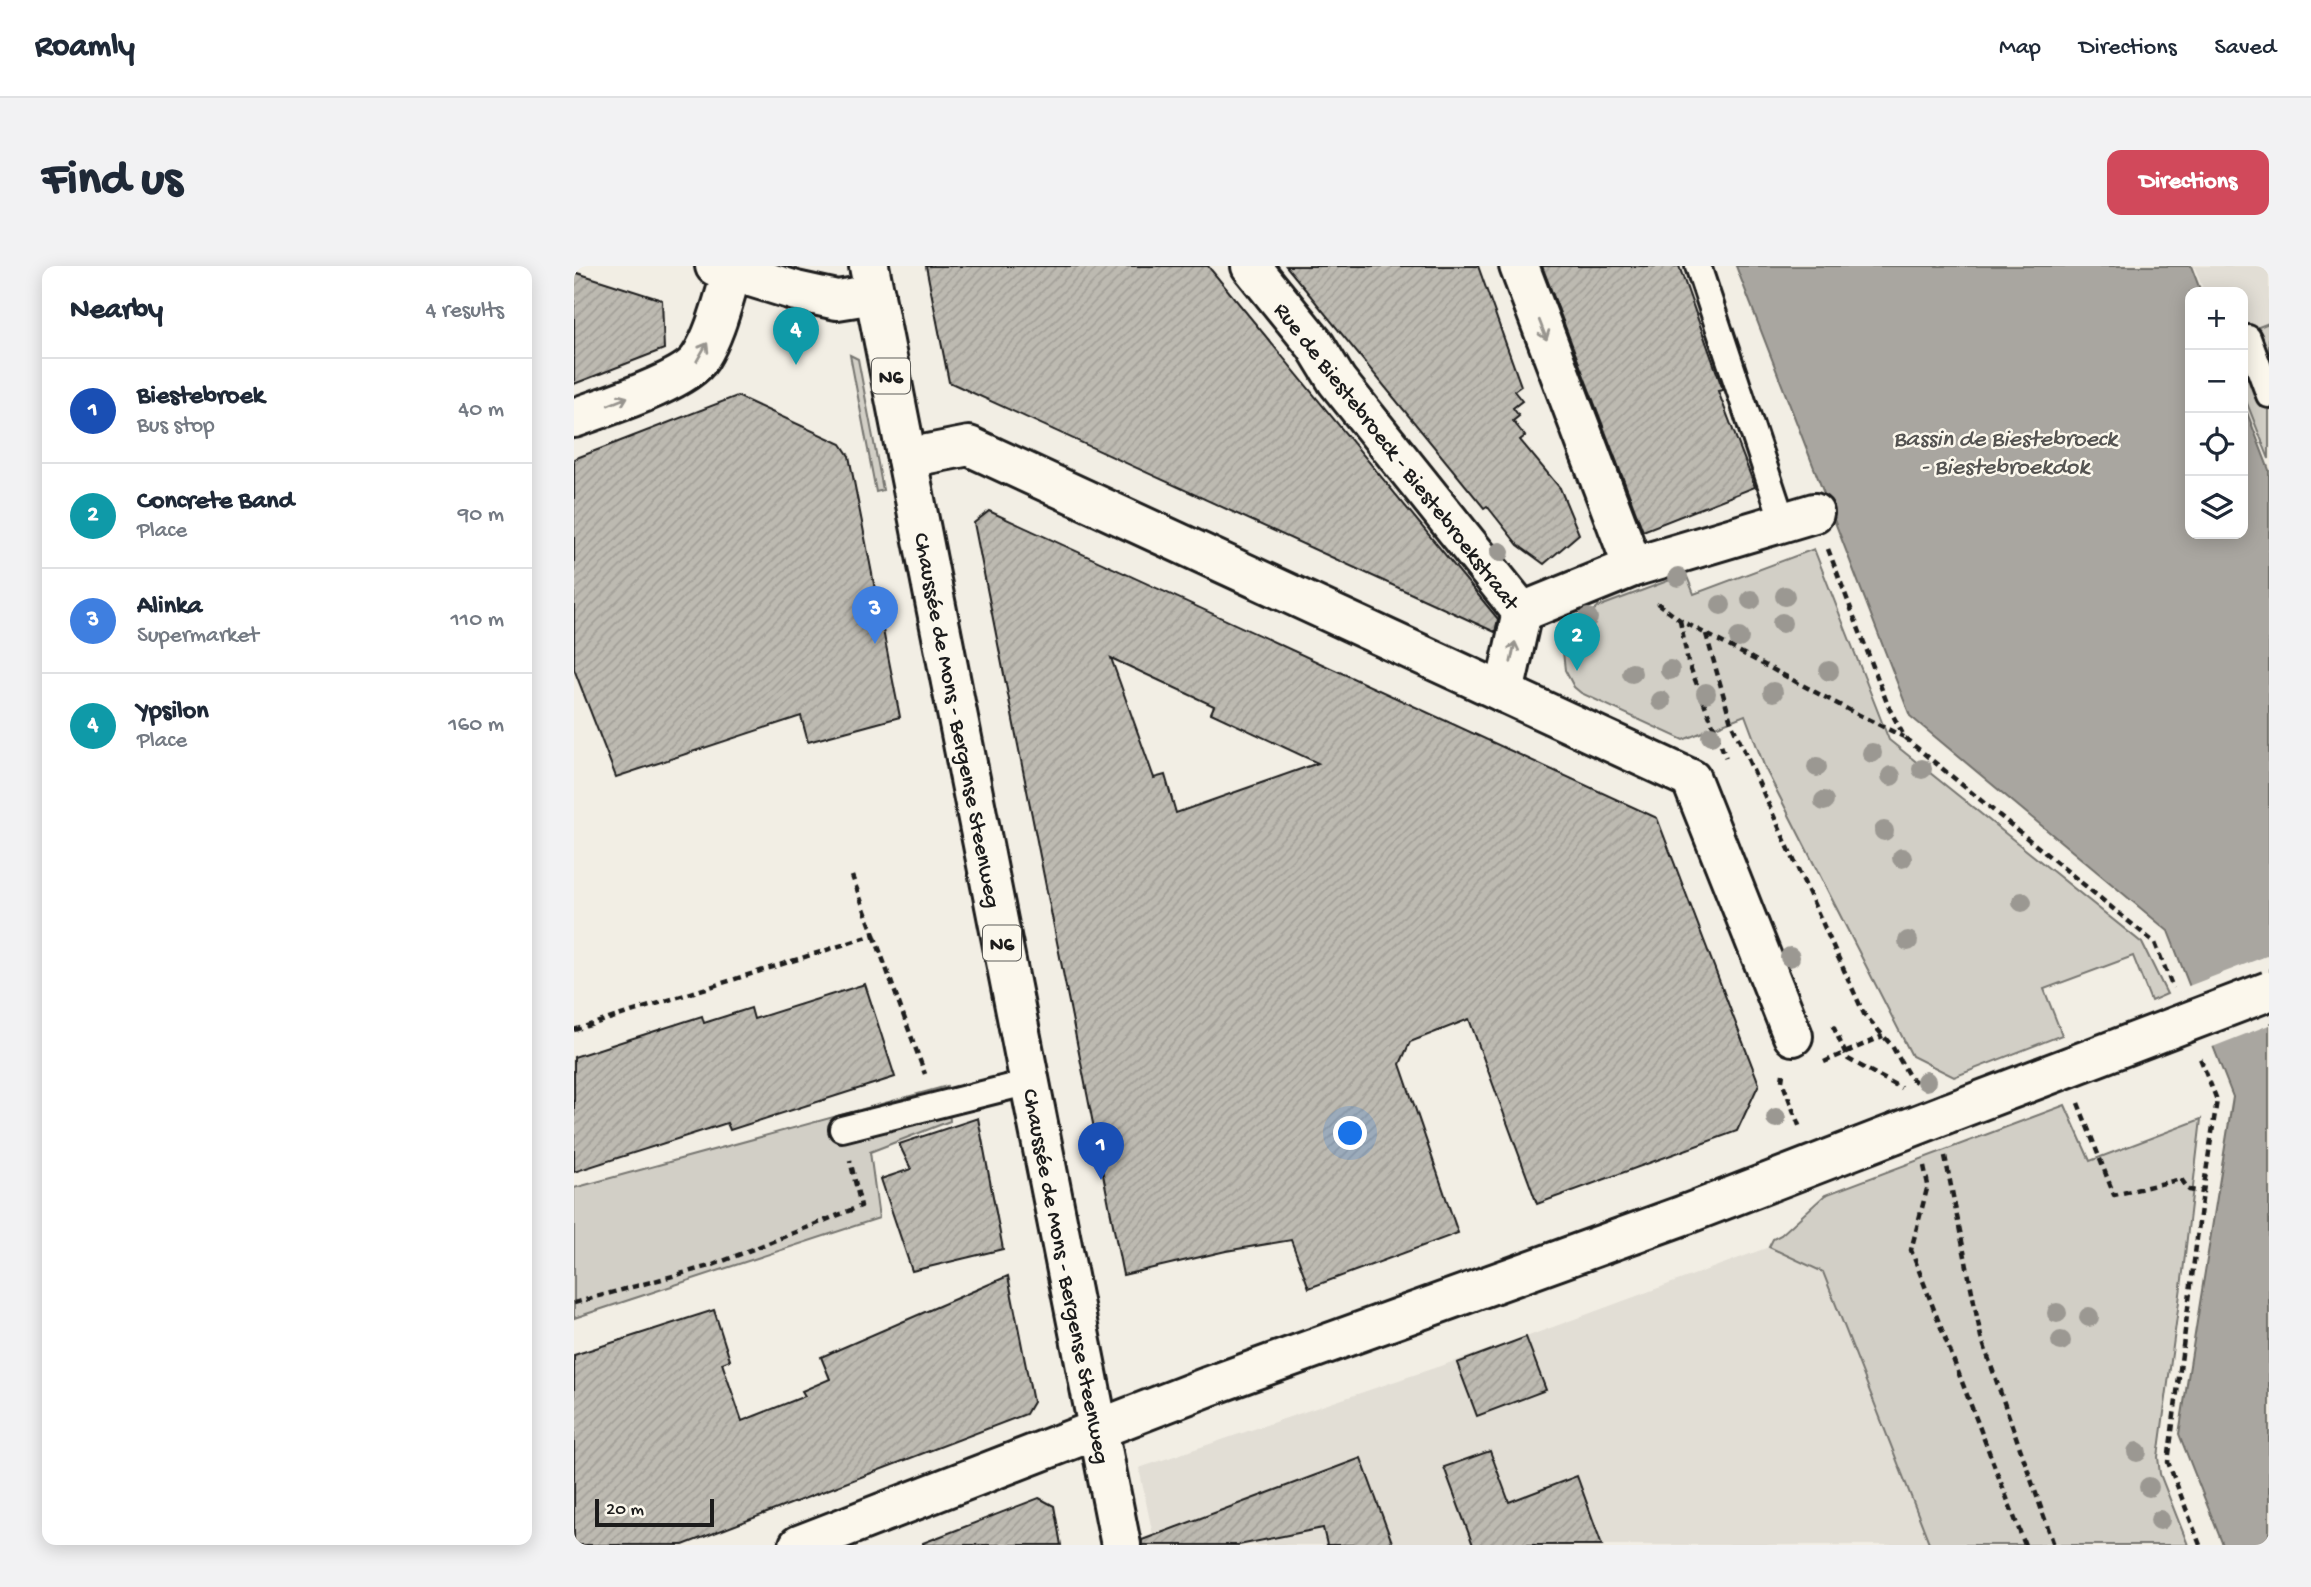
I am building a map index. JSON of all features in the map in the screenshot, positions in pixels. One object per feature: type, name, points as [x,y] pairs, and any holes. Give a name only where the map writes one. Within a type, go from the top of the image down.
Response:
[{"type":"street","name":"Rue de Biestebroeck - Biestebroekstraat","points":[[1251,266],[1315,345],[1337,381],[1522,611],[1504,693]]},
{"type":"street","points":[[1518,266],[1633,567]]},
{"type":"street","points":[[574,418],[682,375],[699,360],[709,341],[723,269],[836,300],[872,280]]},
{"type":"street","name":"Chaussée de Mons - Bergense Steenweg","points":[[872,280],[1121,1545]]},
{"type":"street","points":[[907,458],[969,446],[1691,779],[1793,1036]]},
{"type":"street","points":[[1522,611],[1633,567],[1799,517]]},
{"type":"street","points":[[799,1545],[1220,1382],[1684,1215],[1815,1164],[1946,1130],[2269,991]]},
{"type":"lane","points":[[1698,266],[1799,517]]},
{"type":"lane","points":[[2248,338],[2269,395]]},
{"type":"lane","points":[[842,1129],[1030,1082]]},
{"type":"path","points":[[1799,517],[1905,738]]},
{"type":"path","points":[[1633,567],[1646,594],[1680,620],[1905,738],[2155,943],[2174,992]]},
{"type":"path","points":[[1706,634],[1731,722],[1864,1014],[1892,1046],[1909,1076],[1919,1085]]},
{"type":"path","points":[[852,876],[923,1074]]},
{"type":"path","points":[[574,1030],[874,935]]},
{"type":"path","points":[[1793,1036],[1782,1080],[1815,1164]]},
{"type":"path","points":[[1820,1064],[1883,1036]]},
{"type":"path","points":[[2198,1052],[2217,1100],[2168,1462],[2200,1545]]},
{"type":"path","points":[[1782,1080],[1794,1075]]},
{"type":"path","points":[[2077,1100],[2113,1195],[2181,1179],[2189,1190],[2203,1192]]},
{"type":"path","points":[[1946,1130],[1981,1337],[2054,1545]]},
{"type":"path","points":[[574,1303],[713,1265],[861,1206],[850,1160]]},
{"type":"path","points":[[1928,1185],[1911,1250],[2025,1545]]},
{"type":"shaded area","points":[[2194,266],[2269,266],[2269,323],[2248,331],[2248,287],[2202,287]]},
{"type":"shaded area","points":[[2269,323],[2269,459],[2248,406],[2248,331]]},
{"type":"shaded area","points":[[850,355],[858,359],[883,490],[876,492]]},
{"type":"shaded area","points":[[1814,549],[1889,740],[2142,943],[2167,994],[2151,1001],[2133,956],[2044,989],[2062,1035],[1954,1077],[1912,1056],[1765,768],[1745,715],[1683,740],[1581,693],[1574,687],[1565,670],[1565,642],[1575,625],[1598,607],[1686,574],[1694,594]]},
{"type":"shaded area","points":[[947,1086],[950,1121],[870,1152],[879,1218],[574,1318],[574,1188]]},
{"type":"shaded area","points":[[2065,1105],[2090,1161],[2201,1119],[2158,1457],[2160,1474],[2188,1545],[1930,1545],[1823,1272],[1769,1247],[1773,1239],[1781,1235],[1825,1195]]},
{"type":"shaded area","points":[[1769,1247],[1823,1272],[1930,1545],[1155,1545],[1139,1468],[1526,1337]]},
{"type":"water","name":"Bassin de Biestebroeck - Biestebroekdok","points":[[1736,266],[2191,266],[2199,287],[2185,287],[2185,539],[2248,539],[2248,415],[2269,470],[2269,1545],[2223,1545],[2179,1434],[2233,1097],[2168,931],[1910,716]]},
{"type":"pier","points":[[2269,955],[2269,1025],[2210,1048],[2186,987]]},
{"type":"building","points":[[926,266],[1208,266],[1498,619],[1495,632],[949,382]]},
{"type":"building","points":[[1286,266],[1478,266],[1521,386],[1514,391],[1522,401],[1513,408],[1519,416],[1513,421],[1525,436],[1520,440],[1560,488],[1579,534],[1544,564],[1518,545],[1487,506],[1484,508]]},
{"type":"building","points":[[1542,266],[1679,266],[1723,390],[1718,391],[1755,487],[1643,531]]},
{"type":"building","points":[[574,272],[662,300],[664,349],[574,384]]},
{"type":"building","points":[[737,396],[841,444],[849,456],[900,717],[808,742],[801,716],[616,777],[574,669],[574,459]]},
{"type":"building","points":[[989,511],[1657,818],[1759,1084],[1737,1131],[1537,1204],[1469,1019],[1410,1042],[1400,1064],[1458,1233],[1309,1288],[1291,1240],[1226,1251],[1123,1275],[974,523]],"holes":[[[1111,658],[1214,706],[1211,713],[1318,763],[1176,813],[1165,775],[1154,778]]]},
{"type":"building","points":[[865,984],[895,1077],[730,1130],[727,1123],[574,1172],[574,1057],[702,1016],[704,1023],[751,1008],[754,1019]]},
{"type":"building","points":[[978,1118],[1003,1249],[912,1271],[881,1179],[911,1169],[899,1144]]},
{"type":"building","points":[[1008,1276],[1033,1402],[1026,1414],[683,1545],[574,1545],[574,1355],[714,1310],[730,1360],[722,1363],[742,1421],[805,1396],[802,1391],[830,1379],[821,1357]]},
{"type":"building","points":[[1526,1337],[1546,1390],[1477,1416],[1457,1363]]},
{"type":"building","points":[[1490,1451],[1509,1502],[1577,1476],[1602,1545],[1473,1545],[1444,1467]]},
{"type":"building","points":[[1361,1458],[1393,1545],[1327,1545],[1323,1528],[1239,1545],[1142,1545],[1142,1540]]},
{"type":"building","points":[[1039,1498],[1054,1506],[1061,1545],[923,1545],[923,1543]]},
{"type":"place","name":"Ypsilon","points":[[796,365]]},
{"type":"place","name":"Alinka","points":[[875,644]]},
{"type":"place","name":"Concrete Band","points":[[1577,671]]},
{"type":"place","name":"Biestebroek","points":[[1101,1180]]}]
